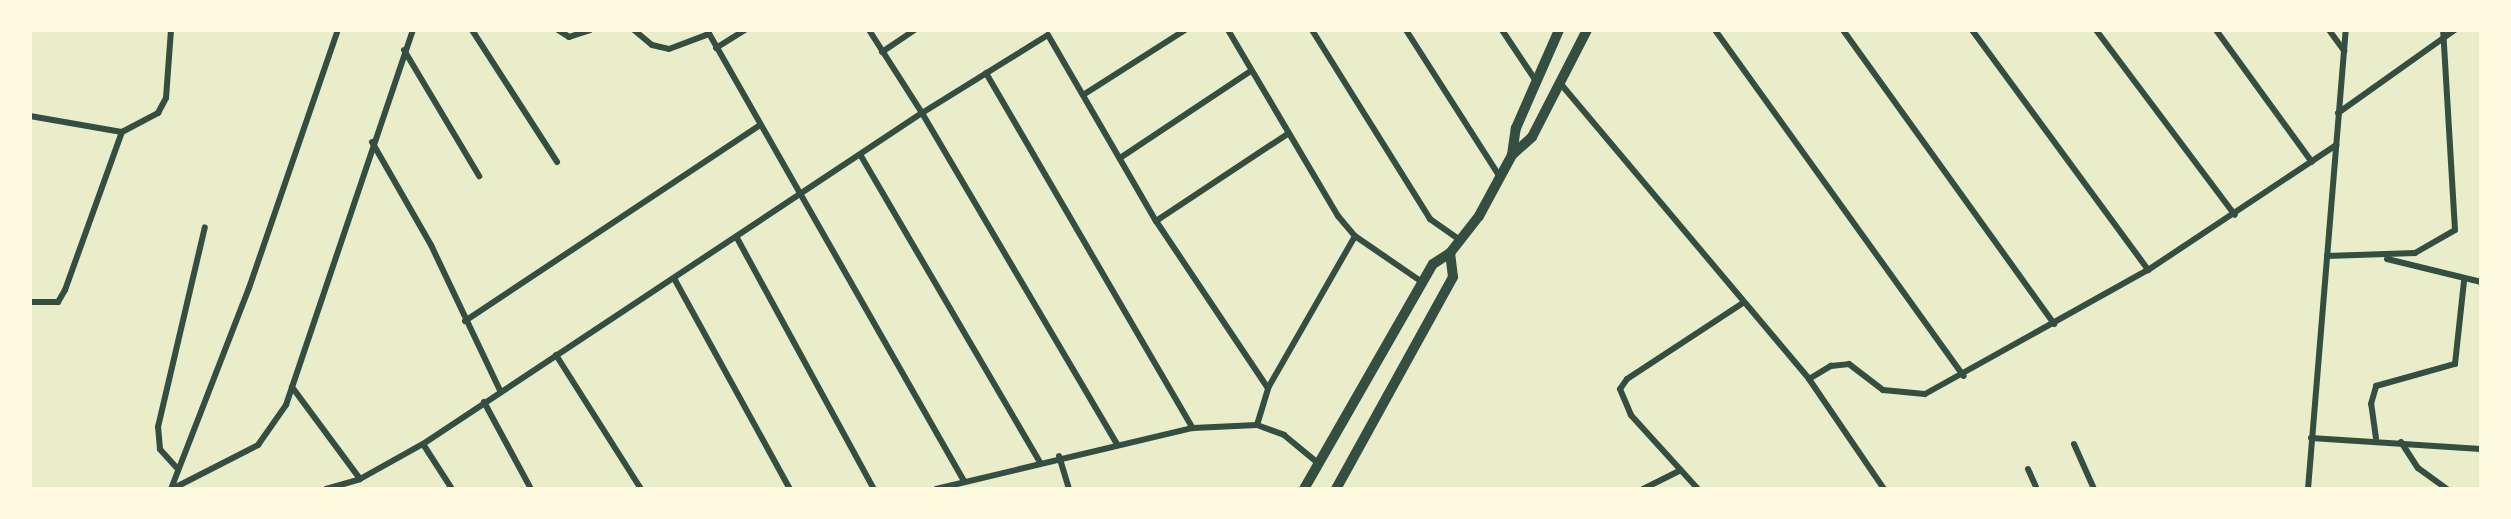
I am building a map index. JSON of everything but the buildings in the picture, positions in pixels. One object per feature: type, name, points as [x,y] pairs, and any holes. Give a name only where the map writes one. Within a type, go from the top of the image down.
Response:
[{"type":"street","points":[[30,116],[122,132],[158,113],[166,98],[171,30]]},
{"type":"street","points":[[171,489],[176,467],[249,288],[338,30]]},
{"type":"street","points":[[171,489],[258,445],[292,387],[372,142],[413,30]]},
{"type":"street","points":[[472,30],[556,162]]},
{"type":"street","points":[[558,30],[569,37],[590,30]]},
{"type":"street","points":[[634,30],[652,45],[669,49],[708,32],[798,196],[964,481]]},
{"type":"street","points":[[716,48],[744,30]]},
{"type":"street","points":[[869,30],[922,113],[1117,444]]},
{"type":"street","points":[[882,52],[915,30]]},
{"type":"street","points":[[326,489],[360,479],[423,444],[500,390],[675,280],[922,113],[1054,30]]},
{"type":"street","points":[[1083,95],[1185,30]]},
{"type":"street","points":[[1228,30],[1286,135],[1355,236],[1422,282]]},
{"type":"street","points":[[1312,30],[1430,219],[1460,240]]},
{"type":"street","points":[[1406,30],[1500,178]]},
{"type":"street","points":[[1502,30],[1536,81]]},
{"type":"street","points":[[1304,489],[1433,264],[1450,253],[1500,178],[1512,155],[1516,128],[1559,30]]},
{"type":"street","points":[[1512,155],[1532,137],[1587,30]]},
{"type":"street","points":[[1715,30],[1964,376]]},
{"type":"street","points":[[1843,30],[2054,324]]},
{"type":"street","points":[[1972,30],[2148,270]]},
{"type":"street","points":[[2096,30],[2235,215]]},
{"type":"street","points":[[2216,30],[2312,162]]},
{"type":"street","points":[[2328,30],[2344,52]]},
{"type":"street","points":[[2308,489],[2346,30]]},
{"type":"street","points":[[2338,113],[2445,33],[2455,30]]},
{"type":"street","points":[[2327,256],[2383,258],[2415,253],[2455,230],[2445,33]]},
{"type":"street","points":[[1048,35],[1156,220],[1268,388]]},
{"type":"street","points":[[404,50],[478,176]]},
{"type":"street","points":[[1120,158],[1251,71]]},
{"type":"street","points":[[986,73],[1193,428]]},
{"type":"street","points":[[1559,82],[1809,379],[1884,489]]},
{"type":"street","points":[[465,321],[759,126]]},
{"type":"street","points":[[30,302],[58,302],[65,290],[122,132]]},
{"type":"street","points":[[1156,220],[1286,135]]},
{"type":"street","points":[[372,142],[430,245],[500,390]]},
{"type":"street","points":[[1809,379],[1831,366],[1849,364],[1883,390],[1907,396],[1964,376],[2148,270],[2235,215],[2336,145]]},
{"type":"street","points":[[861,156],[1039,460]]},
{"type":"street","points":[[176,467],[160,449],[158,427],[205,226]]},
{"type":"street","points":[[1257,425],[1268,388],[1355,236]]},
{"type":"street","points":[[737,238],[874,489]]},
{"type":"street","points":[[1336,489],[1440,304],[1453,277],[1450,253]]},
{"type":"street","points":[[2383,258],[2464,281],[2481,282]]},
{"type":"street","points":[[675,280],[790,489]]},
{"type":"street","points":[[2376,438],[2371,404],[2376,386],[2455,364],[2464,281]]},
{"type":"street","points":[[1698,489],[1626,408],[1620,389],[1627,379],[1744,302]]},
{"type":"street","points":[[556,355],[641,489]]},
{"type":"street","points":[[292,387],[360,479]]},
{"type":"street","points":[[484,402],[531,489]]},
{"type":"street","points":[[936,489],[1039,460],[1193,428],[1257,425],[1284,435],[1319,464]]},
{"type":"street","points":[[2311,438],[2376,438],[2481,449]]},
{"type":"street","points":[[2401,442],[2418,468],[2447,489]]},
{"type":"street","points":[[423,444],[452,489]]},
{"type":"street","points":[[2074,444],[2094,489]]},
{"type":"street","points":[[1059,456],[1069,489]]},
{"type":"street","points":[[2028,469],[2037,489]]},
{"type":"street","points":[[1643,489],[1681,470]]}]
